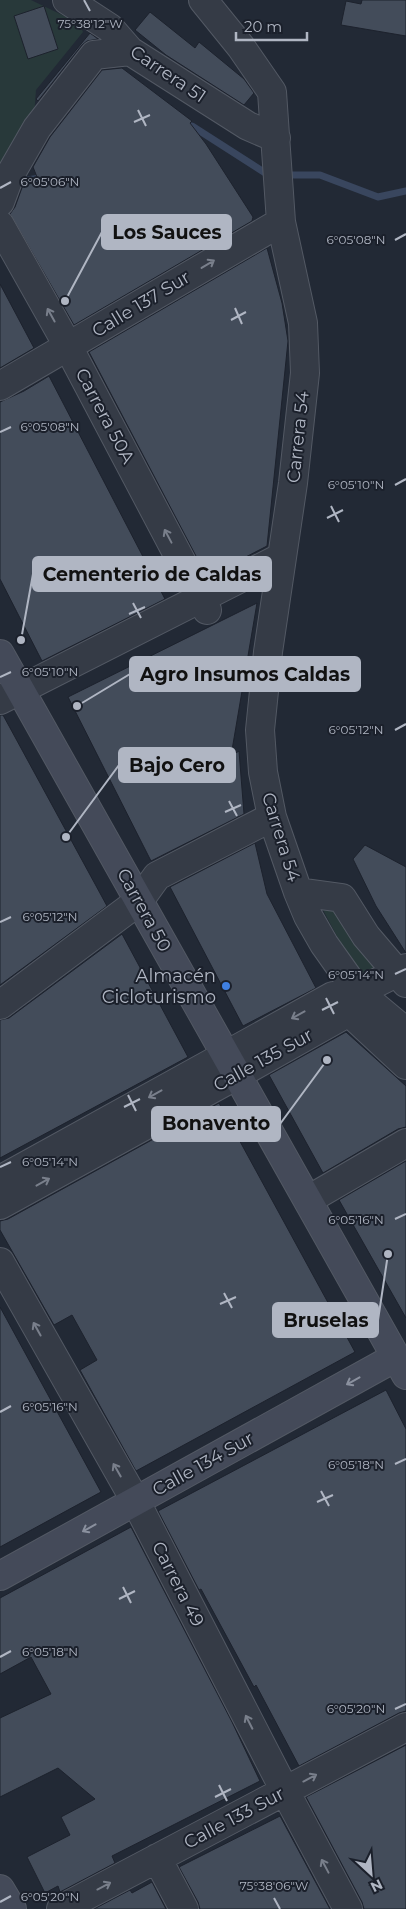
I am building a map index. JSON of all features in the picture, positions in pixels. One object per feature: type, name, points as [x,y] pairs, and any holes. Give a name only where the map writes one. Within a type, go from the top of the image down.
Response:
[{"type":"main road","name":"Carrera 50","points":[[0,654],[10,694],[139,901],[308,1200],[403,1361]]},
{"type":"main road","name":"Calle 134 Sur","points":[[0,1576],[403,1361]]},
{"type":"main road","points":[[0,1889],[12,1909]]},
{"type":"street","name":"Carrera 51","points":[[67,0],[110,28],[130,51],[248,126],[277,151]]},
{"type":"street","name":"Carrera 54","points":[[203,0],[241,47],[272,92],[281,222],[303,323],[305,373],[260,730],[263,772],[272,817],[308,916],[353,1002],[406,1065]]},
{"type":"street","points":[[5,189],[37,128],[94,54],[130,51]]},
{"type":"street","name":"Calle 137 Sur","points":[[0,386],[281,222]]},
{"type":"street","name":"Carrera 50A","points":[[0,225],[61,351],[195,608]]},
{"type":"street","name":"Carrera 50A","points":[[0,261],[61,351]]},
{"type":"street","points":[[10,694],[195,608],[280,565]]},
{"type":"street","points":[[0,1005],[139,901],[157,876],[272,817]]},
{"type":"street","name":"Carrera 54","points":[[298,892],[342,898],[366,936],[403,974]]},
{"type":"street","name":"Calle 135 Sur","points":[[0,1205],[232,1065],[333,996],[353,1002],[403,974]]},
{"type":"street","name":"Carrera 54","points":[[353,1002],[406,1032]]},
{"type":"street","name":"Calle 135 Sur","points":[[0,1180],[232,1065]]},
{"type":"street","points":[[308,1200],[406,1143]]},
{"type":"street","name":"Carrera 49","points":[[0,1262],[136,1502],[285,1792],[348,1909]]},
{"type":"street","name":"Calle 133 Sur","points":[[61,1909],[406,1727]]},
{"type":"street","points":[[157,1858],[184,1909]]},
{"type":"shaded area","points":[[0,0],[31,0],[79,23],[83,32],[36,90],[33,129],[0,177]]},
{"type":"shaded area","points":[[322,908],[338,909],[379,966],[361,977],[349,959]]},
{"type":"building","points":[[362,0],[406,0],[406,36],[341,25],[346,1],[361,4]]},
{"type":"building","points":[[44,6],[58,49],[28,59],[14,16]]},
{"type":"building","points":[[150,12],[195,48],[199,42],[244,79],[254,93],[244,105],[166,55],[135,30]]},
{"type":"building","points":[[90,33],[98,39],[87,41],[82,45],[38,101],[36,99]]},
{"type":"building","points":[[122,68],[192,121],[190,123],[206,144],[253,217],[252,221],[74,325],[10,214],[15,207],[23,185],[39,182],[33,167],[50,137],[102,70]]},
{"type":"building","points":[[267,248],[282,303],[288,341],[267,546],[207,577],[89,352]]},
{"type":"building","points":[[0,284],[34,348],[0,368]]},
{"type":"building","points":[[49,376],[165,599],[42,661],[0,579],[0,402],[24,391]]},
{"type":"building","points":[[257,603],[231,756],[239,751],[244,814],[151,861],[68,697]]},
{"type":"building","points":[[0,715],[3,715],[107,906],[0,985]]},
{"type":"building","points":[[255,843],[267,894],[316,988],[243,1026],[170,887]]},
{"type":"building","points":[[365,845],[406,867],[406,953],[376,906],[353,859]]},
{"type":"building","points":[[122,934],[188,1057],[0,1158],[0,1020],[9,1018]]},
{"type":"building","points":[[346,1032],[406,1086],[406,1127],[398,1129],[323,1173],[269,1075]]},
{"type":"building","points":[[219,1103],[355,1352],[136,1471],[80,1370],[97,1360],[72,1315],[54,1325],[0,1230],[0,1221],[8,1219]]},
{"type":"building","points":[[406,1161],[406,1318],[339,1200]]},
{"type":"building","points":[[0,1307],[101,1492],[0,1547]]},
{"type":"building","points":[[386,1390],[406,1429],[406,1711],[299,1766],[256,1685],[254,1687],[201,1589],[199,1590],[158,1511]]},
{"type":"building","points":[[131,1527],[232,1722],[260,1781],[112,1856],[115,1863],[60,1892],[58,1886],[45,1893],[27,1857],[70,1835],[61,1817],[95,1799],[58,1768],[0,1797],[0,1718],[51,1694],[31,1657],[0,1674],[0,1598]]},
{"type":"building","points":[[406,1745],[406,1909],[364,1909],[306,1797]]},
{"type":"building","points":[[280,1816],[330,1909],[200,1909],[179,1867]]},
{"type":"building","points":[[152,1882],[166,1909],[94,1909],[130,1890],[132,1893]]},
{"type":"waterway","points":[[183,128],[192,126],[272,176]]},
{"type":"waterway","points":[[283,175],[320,175],[378,197],[406,191]]},
{"type":"waterway","points":[[15,182],[46,177]]},
{"type":"place","name":"Los Sauces","points":[[65,301]]},
{"type":"place","name":"Cementerio de Caldas","points":[[21,640]]},
{"type":"place","name":"Agro Insumos Caldas","points":[[77,706]]},
{"type":"place","name":"Bajo Cero","points":[[66,837]]},
{"type":"place","name":"Almacén Cicloturismo","points":[[226,986]]},
{"type":"place","name":"Bonavento","points":[[327,1060]]},
{"type":"place","name":"Bruselas","points":[[388,1254]]}]
